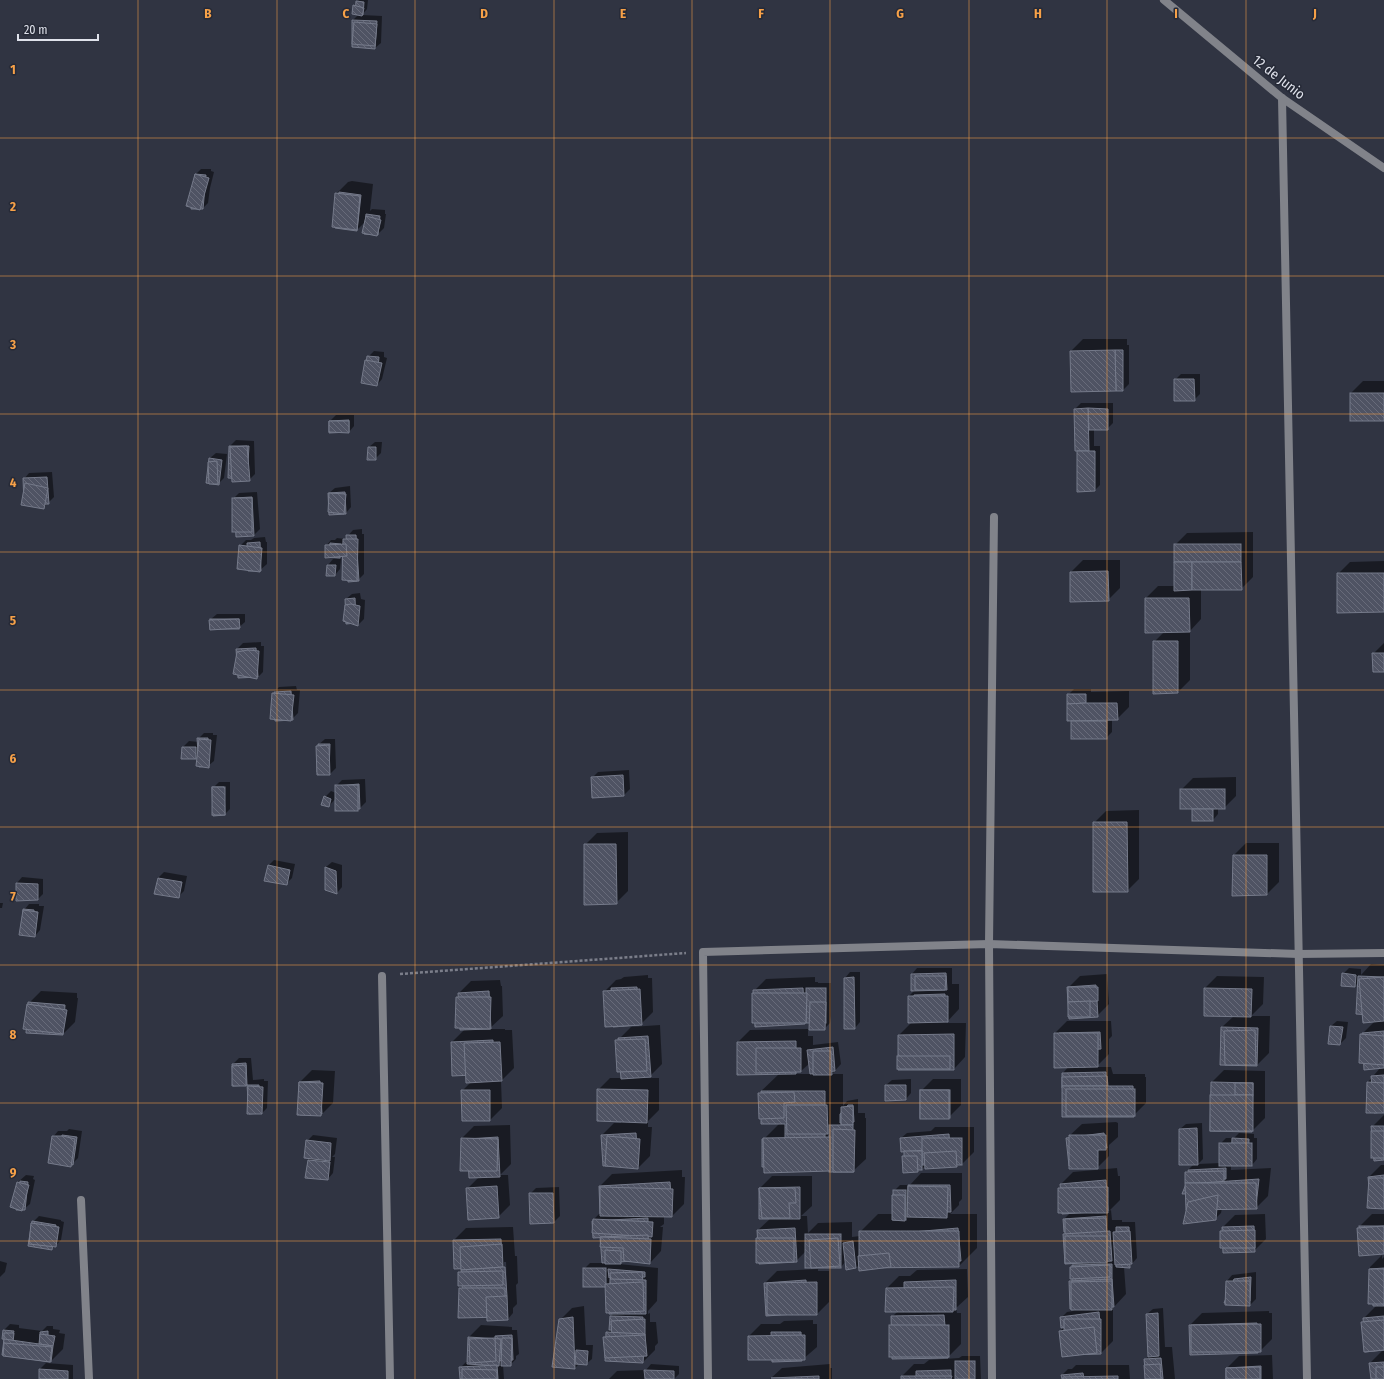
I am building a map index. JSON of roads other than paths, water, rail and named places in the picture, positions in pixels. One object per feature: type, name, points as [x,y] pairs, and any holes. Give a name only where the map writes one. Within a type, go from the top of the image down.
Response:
[{"type":"street","name":"12 de Junio","points":[[1164,0],[1282,98],[1384,168]]},
{"type":"street","points":[[1282,98],[1307,1379]]},
{"type":"street","points":[[992,1379],[989,944],[994,517]]},
{"type":"street","points":[[708,1379],[703,952],[989,944],[1298,954],[1384,953]]},
{"type":"street","points":[[382,976],[390,1379]]},
{"type":"street","points":[[81,1200],[89,1379]]}]
